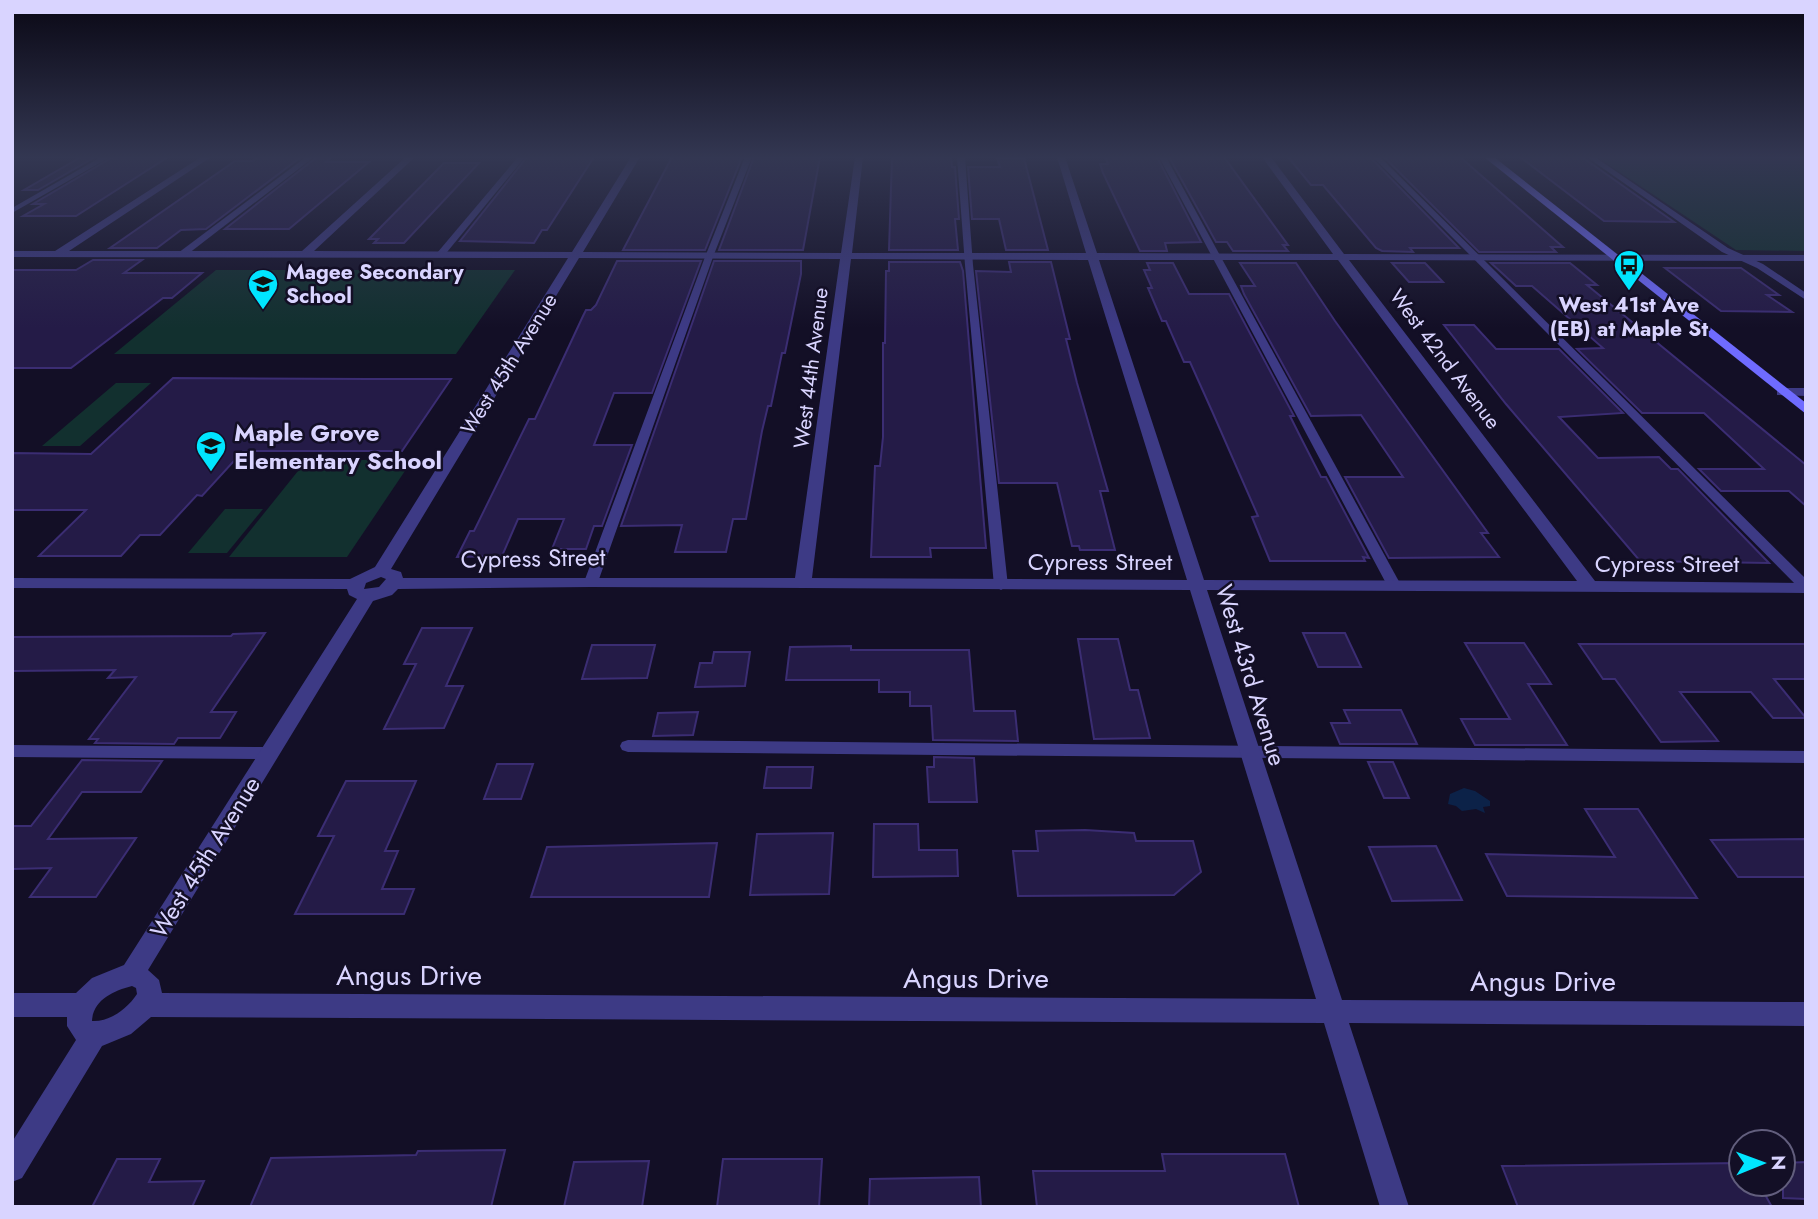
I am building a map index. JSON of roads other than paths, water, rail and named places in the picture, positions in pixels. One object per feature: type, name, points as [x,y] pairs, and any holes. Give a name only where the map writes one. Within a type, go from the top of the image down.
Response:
[{"type":"main road","points":[[1560,214],[1806,411]]},
{"type":"street","points":[[57,254],[119,214]]},
{"type":"street","points":[[304,255],[349,214]]},
{"type":"street","name":"West 45th Avenue","points":[[381,571],[601,214]]},
{"type":"street","name":"West 44th Avenue","points":[[803,584],[851,214]]},
{"type":"street","name":"West 43rd Avenue","points":[[1079,214],[1395,1207]]},
{"type":"street","name":"West 42nd Avenue","points":[[1309,214],[1590,587]]},
{"type":"street","points":[[12,254],[1806,258]]},
{"type":"street","points":[[1782,392],[1806,392]]},
{"type":"street","points":[[12,583],[361,590],[380,594],[394,584],[395,576],[381,571],[369,574],[361,590]]},
{"type":"street","name":"Cypress Street","points":[[394,584],[591,582],[1806,588]]},
{"type":"street","name":"West 45th Avenue","points":[[132,975],[269,753],[361,590]]},
{"type":"street","points":[[132,975],[142,977],[149,983],[150,993],[145,1005],[123,1026],[94,1035],[85,1032],[79,1025],[78,1016],[82,1005],[104,984],[132,975]]},
{"type":"street","points":[[12,1004],[82,1005]]},
{"type":"street","name":"Angus Drive","points":[[145,1005],[1806,1014]]},
{"type":"street","points":[[12,1168],[94,1035]]},
{"type":"lane","points":[[181,255],[236,214]]},
{"type":"lane","points":[[440,256],[475,214]]},
{"type":"lane","points":[[591,582],[726,214]]},
{"type":"lane","points":[[965,214],[1001,586]]},
{"type":"lane","points":[[1194,214],[1395,587]]},
{"type":"lane","points":[[1433,214],[1806,588]]},
{"type":"lane","points":[[1673,214],[1726,250],[1760,266],[1806,297]]},
{"type":"lane","points":[[628,746],[1806,757]]},
{"type":"lane","points":[[12,751],[269,753]]},
{"type":"water","points":[[1464,788],[1475,791],[1490,801],[1490,806],[1483,807],[1485,813],[1476,809],[1462,811],[1448,804],[1450,794]]},
{"type":"place","name":"West 41st Ave (EB) at Maple St","points":[[1629,292]]},
{"type":"place","name":"Magee Secondary School","points":[[263,311]]},
{"type":"place","name":"Maple Grove Elementary School","points":[[211,473]]}]
